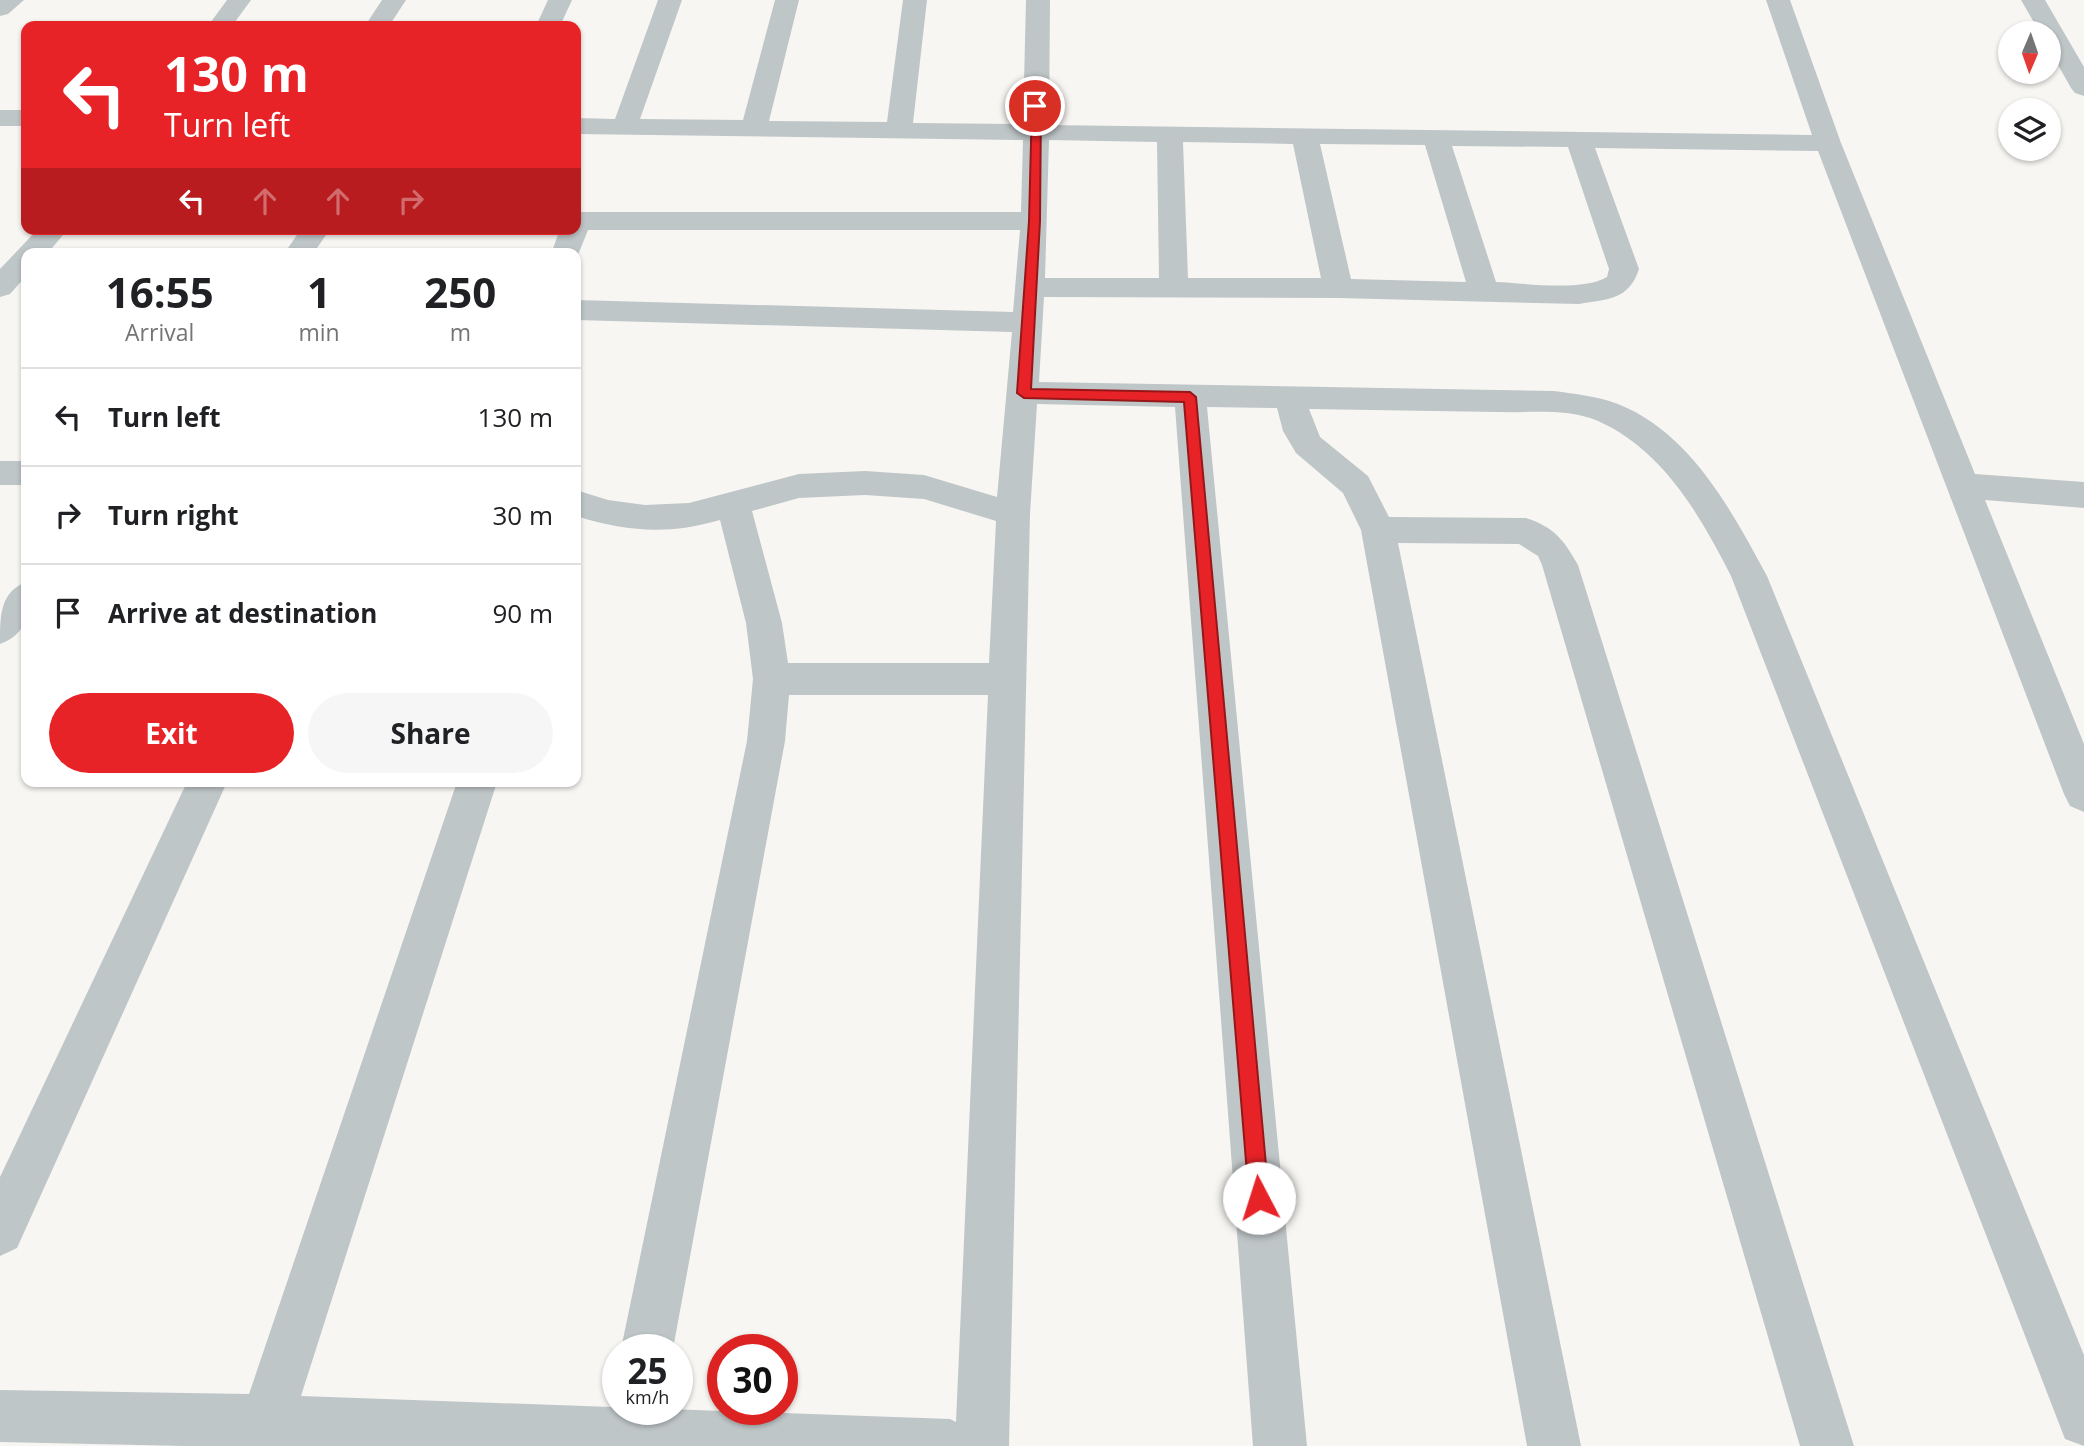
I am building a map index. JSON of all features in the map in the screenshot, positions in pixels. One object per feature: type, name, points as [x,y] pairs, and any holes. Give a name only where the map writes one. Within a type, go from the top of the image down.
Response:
[{"type":"street","points":[[0,9],[12,0]]},
{"type":"street","points":[[224,21],[239,0]]},
{"type":"street","points":[[380,21],[394,0]]},
{"type":"street","points":[[550,21],[560,0]]},
{"type":"street","points":[[625,126],[670,0]]},
{"type":"street","points":[[754,128],[787,0]]},
{"type":"street","points":[[899,130],[915,0]]},
{"type":"street","points":[[982,1446],[1013,514],[1035,221],[1038,0]]},
{"type":"street","points":[[1778,0],[1828,143],[2084,794]]},
{"type":"street","points":[[2033,0],[2084,88]]},
{"type":"street","points":[[0,118],[21,118]]},
{"type":"street","points":[[581,126],[1828,143]]},
{"type":"street","points":[[1170,134],[1174,287]]},
{"type":"street","points":[[1305,136],[1338,288]]},
{"type":"street","points":[[1436,138],[1484,292]]},
{"type":"street","points":[[581,310],[1029,304],[1174,287],[1579,294],[1606,290],[1620,282],[1624,269],[1578,140]]},
{"type":"street","points":[[581,224],[1035,221]]},
{"type":"street","points":[[37,248],[48,235]]},
{"type":"street","points":[[0,287],[21,264]]},
{"type":"street","points":[[1024,393],[1554,402],[1604,411],[1636,427],[1674,458],[1717,515],[1749,576],[2084,1420]]},
{"type":"street","points":[[1190,397],[1280,1446]]},
{"type":"street","points":[[1290,398],[1303,438],[1356,485],[1378,530],[1554,1446]]},
{"type":"street","points":[[0,473],[21,473]]},
{"type":"street","points":[[581,505],[608,513],[645,518],[689,516],[734,506],[799,486],[864,483],[925,486],[1013,514]]},
{"type":"street","points":[[1964,486],[2084,495]]},
{"type":"street","points":[[650,1334],[766,741],[772,679],[764,623],[734,506]]},
{"type":"street","points":[[1378,530],[1526,531],[1550,547],[1560,565],[1827,1446]]},
{"type":"street","points":[[0,629],[21,602]]},
{"type":"street","points":[[772,679],[1007,679]]},
{"type":"street","points":[[0,1231],[205,787]]},
{"type":"street","points":[[266,1422],[475,787]]},
{"type":"street","points":[[0,1416],[78,1431],[266,1422],[437,1437],[602,1424]]},
{"type":"street","points":[[662,1425],[794,1443],[950,1446]]},
{"type":"route","points":[[1035,106],[1035,221],[1024,393],[1190,397],[1259,1198]]}]
